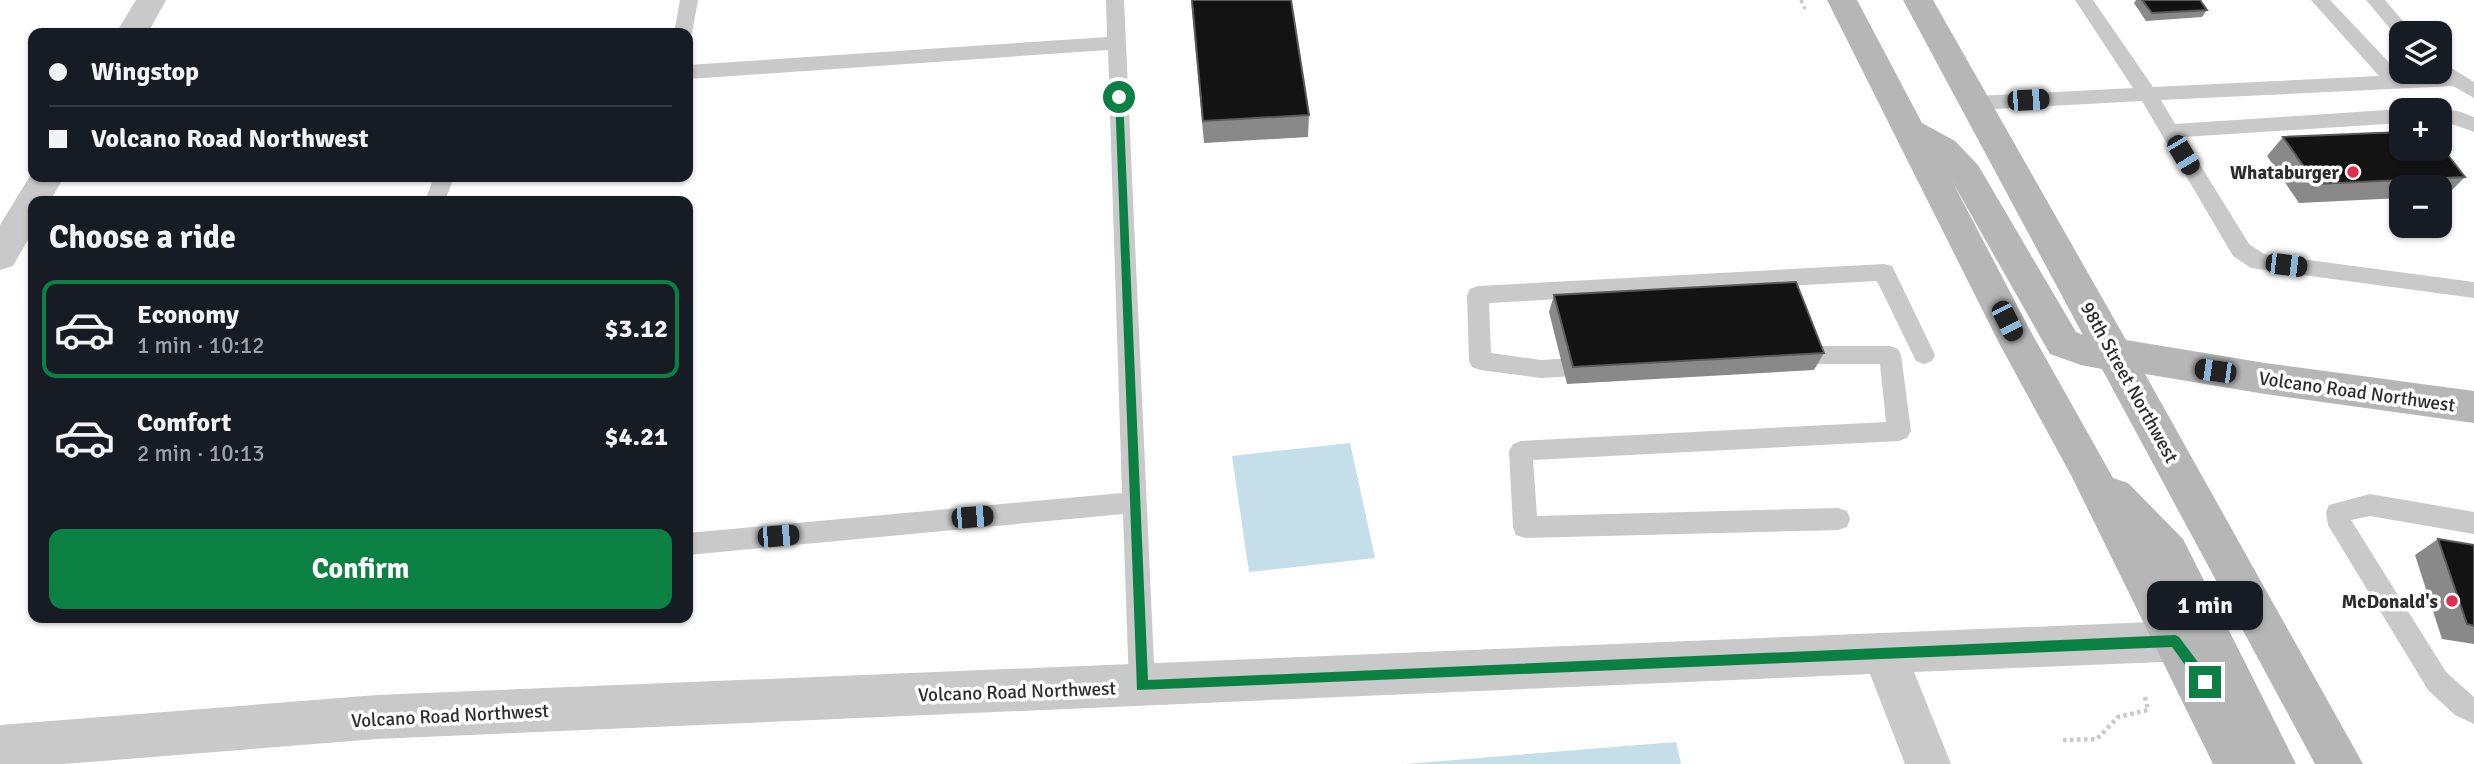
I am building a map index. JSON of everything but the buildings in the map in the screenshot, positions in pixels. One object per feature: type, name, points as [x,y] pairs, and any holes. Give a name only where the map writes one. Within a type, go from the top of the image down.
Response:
[{"type":"main road","points":[[1842,0],[2018,343],[2086,465],[2237,764]]},
{"type":"main road","name":"98th Street Northwest","points":[[1918,0],[2340,764]]},
{"type":"main road","name":"Volcano Road Northwest","points":[[1909,129],[1943,150],[1966,174],[2063,343],[2078,351],[2115,353],[2189,367],[2474,407]]},
{"type":"main road","points":[[2086,465],[2168,552],[2273,764]]},
{"type":"street","points":[[135,28],[151,0]]},
{"type":"street","points":[[0,256],[28,209]]},
{"type":"street","points":[[2175,641],[2266,764]]},
{"type":"street","name":"Volcano Road Northwest","points":[[0,747],[377,717],[1885,656],[2175,641]]},
{"type":"street","points":[[1885,656],[1928,764]]},
{"type":"lane","points":[[683,28],[689,0]]},
{"type":"lane","points":[[1115,0],[1142,686]]},
{"type":"lane","points":[[2084,0],[2147,94],[2241,250],[2259,262],[2474,290]]},
{"type":"lane","points":[[2320,0],[2389,74]]},
{"type":"lane","points":[[2375,0],[2393,21]]},
{"type":"lane","points":[[693,72],[1116,43]]},
{"type":"lane","points":[[2452,77],[2474,91]]},
{"type":"lane","points":[[1976,103],[2389,82]]},
{"type":"lane","points":[[2168,131],[2389,117]]},
{"type":"lane","points":[[2452,117],[2474,125]]},
{"type":"lane","points":[[1610,365],[1541,369],[1480,361],[1478,295],[1884,272],[1924,355]]},
{"type":"lane","points":[[1774,356],[1890,355],[1899,431],[1521,451],[1525,527],[1838,519]]},
{"type":"lane","points":[[693,544],[1135,502]]},
{"type":"lane","points":[[2474,523],[2370,505],[2338,512],[2340,526],[2437,681],[2464,706],[2474,711]]},
{"type":"path","points":[[1801,0],[1805,9]]},
{"type":"path","points":[[2063,740],[2097,739],[2112,718],[2127,711],[2148,710],[2145,697]]},
{"type":"water","points":[[1350,443],[1375,558],[1249,572],[1232,456]]},
{"type":"water","points":[[1676,742],[1681,764],[1405,764]]},
{"type":"place","name":"Whataburger","points":[[2353,172]]},
{"type":"place","name":"McDonald's","points":[[2452,601]]},
{"type":"route","points":[[1119,97],[1142,686],[1885,656],[2175,641],[2205,682]]}]
